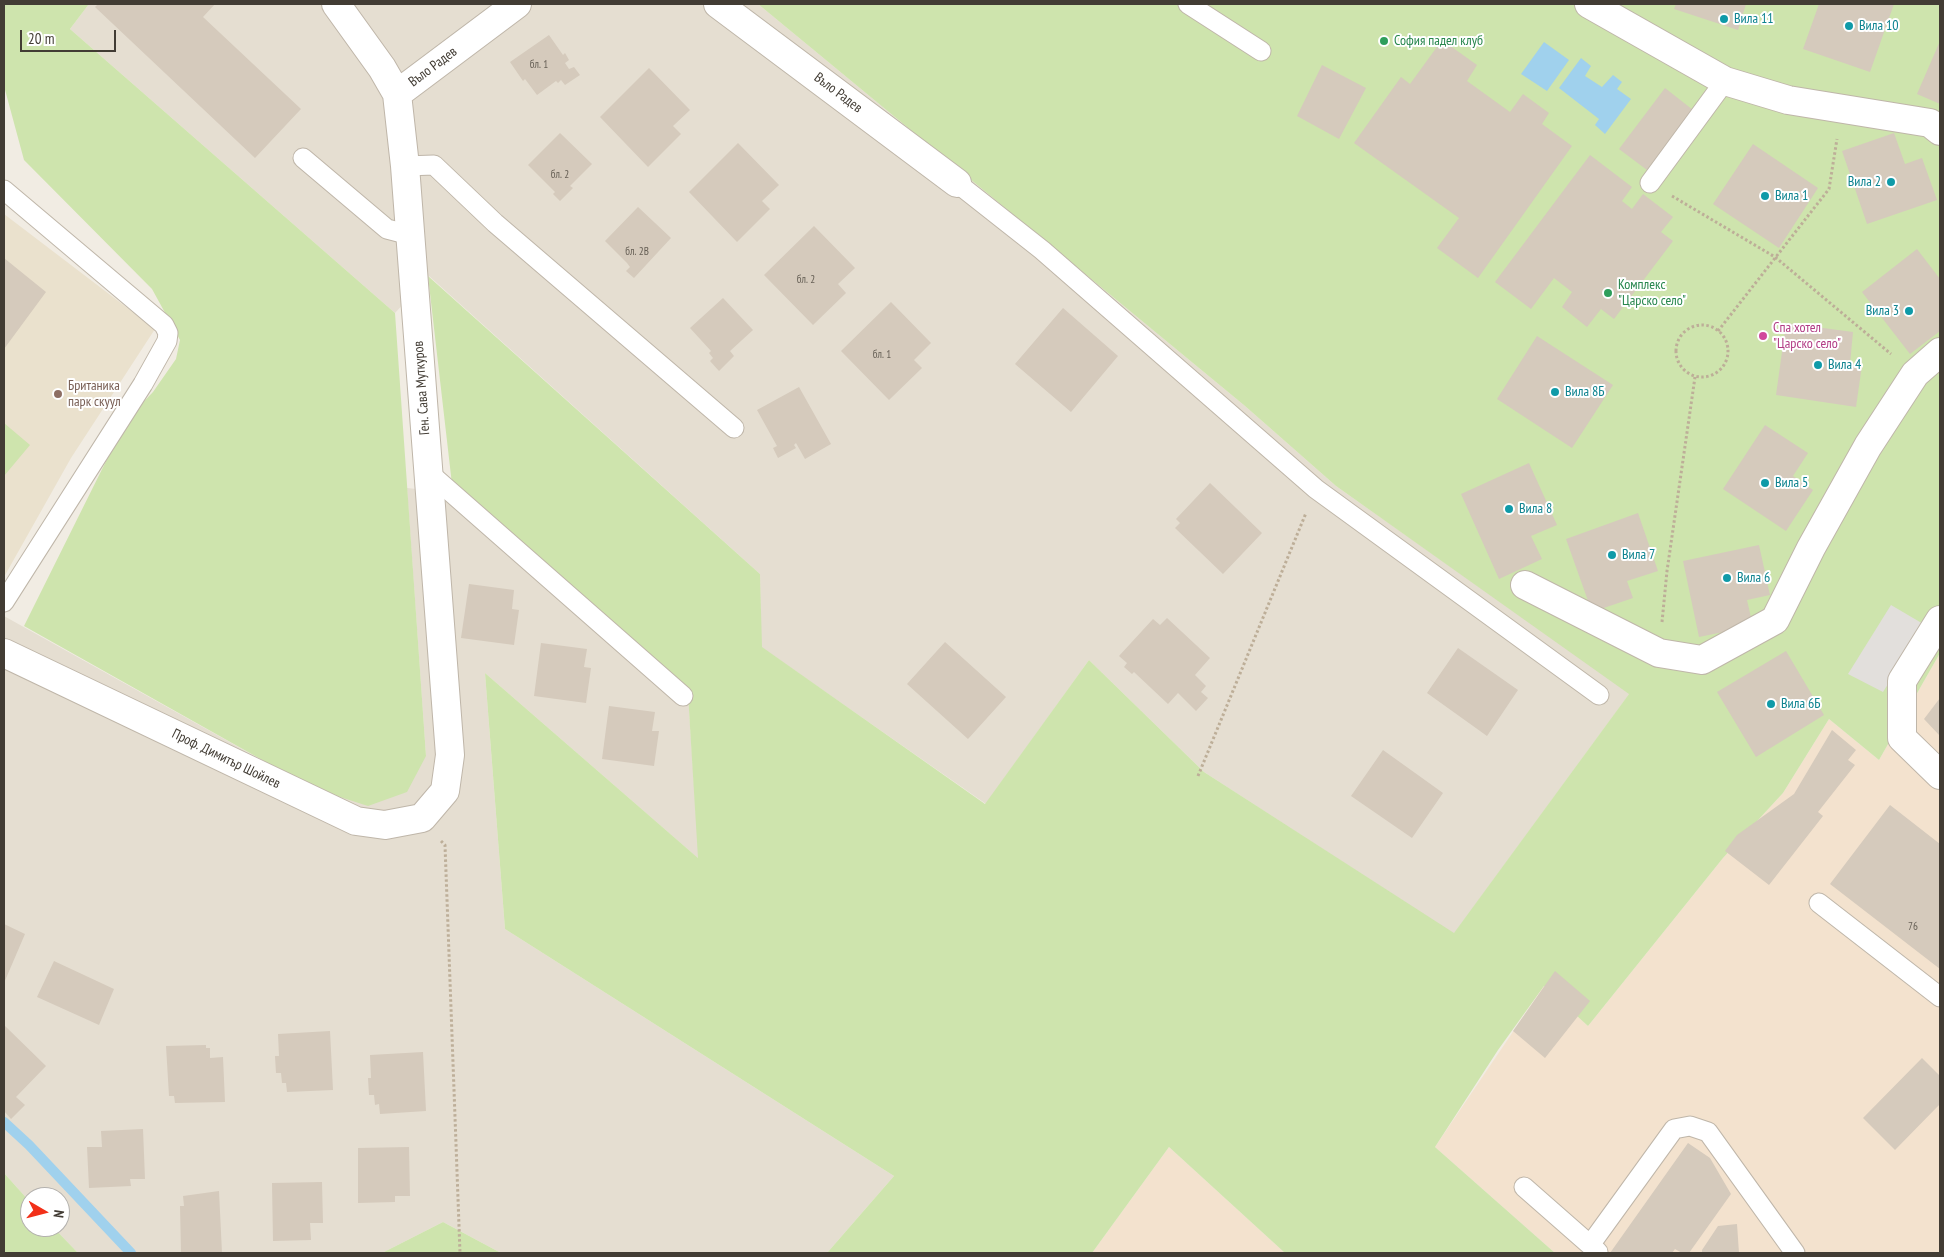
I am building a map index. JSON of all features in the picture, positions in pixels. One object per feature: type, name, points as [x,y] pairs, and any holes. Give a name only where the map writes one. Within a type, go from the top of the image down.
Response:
[{"type":"street","name":"Ген. Сава Муткуров","points":[[336,4],[382,68],[396,94],[405,166],[450,755],[445,791],[422,818]]},
{"type":"street","name":"Въло Радев","points":[[396,94],[517,4]]},
{"type":"street","name":"Въло Радев","points":[[718,4],[957,183]]},
{"type":"street","points":[[1589,4],[1725,81],[1788,100],[1930,123],[1940,131]]},
{"type":"street","points":[[1525,585],[1659,653],[1702,660],[1775,620],[1811,548],[1868,446],[1915,374],[1940,352]]},
{"type":"street","points":[[1940,620],[1902,681],[1902,738],[1940,774]]},
{"type":"street","name":"Проф. Димитър Шойлев","points":[[4,653],[356,821],[385,825],[422,818]]},
{"type":"lane","points":[[1188,4],[1262,51]]},
{"type":"lane","points":[[1650,183],[1725,81]]},
{"type":"lane","points":[[303,158],[387,228],[410,235]]},
{"type":"lane","points":[[405,166],[434,165],[495,222],[734,428]]},
{"type":"lane","points":[[957,183],[1042,250],[1316,489],[1599,694]]},
{"type":"lane","points":[[4,190],[164,325],[168,333],[167,342],[142,384],[4,602]]},
{"type":"lane","points":[[428,472],[683,696]]},
{"type":"lane","points":[[1819,903],[1940,997]]},
{"type":"lane","points":[[1524,1187],[1595,1249],[1674,1130],[1690,1126],[1708,1132],[1795,1253]]},
{"type":"path","points":[[1718,330],[1829,189],[1842,109]]},
{"type":"path","points":[[1650,183],[1775,257],[1915,374]]},
{"type":"path","points":[[1698,325],[1707,325],[1718,330],[1728,346],[1725,364],[1721,370],[1704,378],[1695,377],[1685,372],[1679,365],[1676,357],[1677,342],[1682,334],[1698,325]]},
{"type":"path","points":[[1659,653],[1667,572],[1695,377]]},
{"type":"path","points":[[1198,776],[1316,489]]},
{"type":"path","points":[[422,818],[445,845],[460,1253]]},
{"type":"shaded area","points":[[89,4],[758,4],[1245,406],[1336,486],[1630,693],[1454,934],[1204,772],[1089,660],[986,804],[761,647],[760,574],[429,276],[395,313],[70,29]]},
{"type":"shaded area","name":"Британика парк скуул","points":[[4,214],[155,329],[71,458],[4,577]]},
{"type":"shaded area","points":[[407,488],[453,493],[688,694],[699,859],[485,673],[505,929],[894,1176],[827,1253],[501,1253],[443,1222],[382,1253],[78,1253],[63,1237],[70,1237],[70,1187],[20,1187],[20,1191],[4,1173],[4,616],[312,788],[426,756]]},
{"type":"shaded area","points":[[1891,605],[1925,625],[1883,692],[1848,674]]},
{"type":"shaded area","points":[[1940,653],[1940,1253],[1555,1253],[1435,1147],[1544,986],[1588,1026],[1723,858],[1783,793],[1829,719],[1879,760]]},
{"type":"shaded area","points":[[1169,1147],[1285,1253],[1092,1253]]},
{"type":"green space","points":[[4,4],[89,4],[70,29],[395,313],[426,756],[407,792],[368,806],[312,788],[24,626],[127,419],[153,392],[176,359],[180,340],[152,289],[24,160],[4,86]]},
{"type":"green space","points":[[758,4],[1940,4],[1940,653],[1879,760],[1829,719],[1783,793],[1723,858],[1588,1026],[1544,986],[1498,1050],[1435,1147],[1555,1253],[1285,1253],[1169,1147],[1092,1253],[827,1253],[894,1176],[505,929],[485,673],[698,858],[688,694],[453,493],[428,276],[760,574],[762,647],[985,804],[1089,660],[1204,772],[1454,933],[1629,694],[1336,486],[1245,406]]},
{"type":"green space","points":[[4,423],[30,445],[4,476]]},
{"type":"green space","points":[[4,1173],[20,1191],[20,1237],[63,1237],[78,1253],[4,1253]]},
{"type":"green space","points":[[443,1222],[501,1253],[382,1253]]},
{"type":"water","points":[[1544,42],[1569,60],[1547,91],[1521,74]]},
{"type":"water","points":[[1581,58],[1591,66],[1585,76],[1602,87],[1613,75],[1622,82],[1617,89],[1631,99],[1605,134],[1595,125],[1599,119],[1559,88]]},
{"type":"building","points":[[98,4],[215,4],[203,17],[301,109],[255,158],[95,7]]},
{"type":"building","name":"Вила 11","points":[[1676,4],[1746,4],[1738,30],[1674,9]]},
{"type":"building","name":"Вила 10","points":[[1819,4],[1894,4],[1870,72],[1803,49]]},
{"type":"building","points":[[549,35],[563,55],[565,53],[569,60],[565,63],[569,69],[574,67],[580,75],[565,85],[561,80],[558,83],[556,81],[537,95],[525,79],[523,81],[510,62]]},
{"type":"building","points":[[1442,40],[1477,65],[1467,81],[1510,112],[1523,94],[1549,113],[1542,124],[1572,146],[1478,278],[1437,248],[1459,218],[1354,143],[1401,77],[1410,84]]},
{"type":"building","points":[[1940,41],[1940,104],[1917,94]]},
{"type":"building","points":[[1322,65],[1366,88],[1339,139],[1297,116]]},
{"type":"building","points":[[649,68],[690,110],[673,126],[681,134],[648,167],[600,117]]},
{"type":"building","points":[[1665,88],[1693,110],[1647,170],[1619,149]]},
{"type":"building","points":[[560,133],[592,164],[570,186],[573,188],[560,201],[553,194],[555,192],[528,165]]},
{"type":"building","name":"Вила 2","points":[[1894,133],[1905,164],[1922,158],[1937,200],[1867,224],[1842,151]]},
{"type":"building","points":[[738,143],[779,185],[762,201],[770,209],[737,242],[689,192]]},
{"type":"building","name":"Вила 1","points":[[1753,144],[1818,188],[1779,248],[1713,204]]},
{"type":"building","points":[[1590,155],[1632,187],[1622,201],[1632,209],[1643,194],[1673,217],[1661,232],[1673,241],[1614,319],[1601,309],[1587,327],[1562,307],[1572,292],[1554,278],[1531,309],[1495,282]]},
{"type":"building","points":[[638,207],[671,238],[634,278],[626,271],[630,267],[627,263],[605,241]]},
{"type":"building","points":[[814,226],[855,268],[838,284],[846,293],[813,325],[764,275]]},
{"type":"building","name":"Вила 3","points":[[1917,249],[1940,279],[1940,331],[1910,354],[1862,292]]},
{"type":"building","points":[[4,258],[46,292],[4,349]]},
{"type":"building","points":[[723,298],[753,330],[730,351],[734,356],[719,371],[710,361],[713,358],[709,353],[711,351],[690,328]]},
{"type":"building","points":[[891,302],[931,343],[914,360],[922,368],[889,400],[841,351]]},
{"type":"building","points":[[1063,308],[1118,356],[1071,412],[1015,364]]},
{"type":"building","name":"Вила 4","points":[[1786,323],[1853,332],[1850,364],[1862,365],[1856,407],[1776,395]]},
{"type":"building","name":"Вила 8Б","points":[[1537,336],[1613,385],[1572,448],[1497,399]]},
{"type":"building","points":[[799,387],[831,444],[805,459],[796,443],[794,445],[796,448],[778,458],[773,448],[777,446],[757,410]]},
{"type":"building","name":"Вила 5","points":[[1765,425],[1808,453],[1793,476],[1813,490],[1786,531],[1723,489]]},
{"type":"building","name":"Вила 8","points":[[1529,463],[1557,525],[1531,536],[1542,559],[1499,579],[1461,494]]},
{"type":"building","points":[[1210,483],[1262,533],[1223,574],[1175,528],[1180,523],[1176,519]]},
{"type":"building","name":"Вила 7","points":[[1638,513],[1658,571],[1627,581],[1633,598],[1592,612],[1566,539]]},
{"type":"building","name":"Вила 6","points":[[1759,545],[1770,595],[1747,600],[1753,626],[1699,637],[1683,561]]},
{"type":"building","points":[[469,584],[514,590],[512,609],[519,610],[514,645],[461,638]]},
{"type":"building","points":[[1167,618],[1210,658],[1195,675],[1206,686],[1201,692],[1208,698],[1196,711],[1178,693],[1168,704],[1134,672],[1132,674],[1124,667],[1127,663],[1119,656],[1153,619],[1160,625]]},
{"type":"building","points":[[945,642],[1006,697],[968,739],[907,684]]},
{"type":"building","points":[[541,643],[587,649],[584,667],[591,668],[586,703],[534,696]]},
{"type":"building","points":[[1458,648],[1518,690],[1487,736],[1427,693]]},
{"type":"building","name":"Вила 6Б","points":[[1786,651],[1824,715],[1756,757],[1717,692]]},
{"type":"building","points":[[1940,698],[1940,736],[1924,719]]},
{"type":"building","points":[[609,706],[655,712],[652,731],[659,731],[654,766],[602,759]]},
{"type":"building","points":[[1832,730],[1856,750],[1848,760],[1855,765],[1818,812],[1823,816],[1769,885],[1725,851],[1737,835],[1794,794]]},
{"type":"building","points":[[1383,750],[1443,793],[1412,838],[1351,796]]},
{"type":"building","points":[[1890,805],[1940,844],[1940,969],[1830,884]]},
{"type":"building","points":[[4,924],[25,934],[4,983]]},
{"type":"building","points":[[54,961],[114,989],[99,1025],[37,997]]},
{"type":"building","points":[[1555,971],[1590,1001],[1545,1058],[1513,1031]]},
{"type":"building","points":[[4,1025],[46,1066],[16,1097],[25,1105],[11,1119],[4,1111]]},
{"type":"building","points":[[330,1031],[333,1090],[287,1092],[286,1083],[282,1083],[281,1073],[276,1073],[275,1056],[279,1056],[278,1034]]},
{"type":"building","points":[[206,1045],[206,1048],[210,1048],[210,1058],[223,1057],[225,1102],[175,1103],[174,1096],[169,1096],[166,1046]]},
{"type":"building","points":[[423,1052],[426,1111],[380,1114],[379,1104],[375,1105],[374,1095],[369,1095],[368,1078],[371,1078],[370,1055]]},
{"type":"building","points":[[1922,1058],[1940,1076],[1940,1104],[1895,1150],[1863,1118]]},
{"type":"building","points":[[143,1129],[145,1179],[130,1179],[131,1186],[89,1188],[87,1147],[102,1147],[101,1131]]},
{"type":"building","points":[[1688,1143],[1710,1158],[1731,1194],[1689,1253],[1682,1253],[1675,1249],[1672,1253],[1610,1253]]},
{"type":"building","points":[[409,1147],[410,1196],[395,1196],[395,1202],[358,1203],[358,1148]]},
{"type":"building","points":[[322,1182],[323,1223],[310,1223],[311,1240],[273,1241],[272,1183]]},
{"type":"building","points":[[219,1191],[222,1253],[181,1253],[180,1206],[184,1206],[183,1196]]},
{"type":"building","points":[[1737,1224],[1739,1253],[1702,1253],[1702,1250],[1718,1226]]},
{"type":"waterway","points":[[4,1122],[29,1145],[131,1253]]},
{"type":"place","name":"Вила 11","points":[[1724,19]]},
{"type":"place","name":"Вила 10","points":[[1849,26]]},
{"type":"place","name":"София падел клуб","points":[[1384,41]]},
{"type":"place","name":"Вила 2","points":[[1891,182]]},
{"type":"place","name":"Вила 1","points":[[1765,196]]},
{"type":"place","name":"Комплекс \"Царско село\"","points":[[1608,293]]},
{"type":"place","name":"Вила 3","points":[[1909,311]]},
{"type":"place","name":"Спа хотел \"Царско село\"","points":[[1763,336]]},
{"type":"place","name":"Вила 4","points":[[1818,365]]},
{"type":"place","name":"Вила 8Б","points":[[1555,392]]},
{"type":"place","name":"Британика парк скуул","points":[[58,394]]},
{"type":"place","name":"Вила 5","points":[[1765,483]]},
{"type":"place","name":"Вила 8","points":[[1509,509]]},
{"type":"place","name":"Вила 7","points":[[1612,555]]},
{"type":"place","name":"Вила 6","points":[[1727,578]]},
{"type":"place","name":"Вила 6Б","points":[[1771,704]]}]
